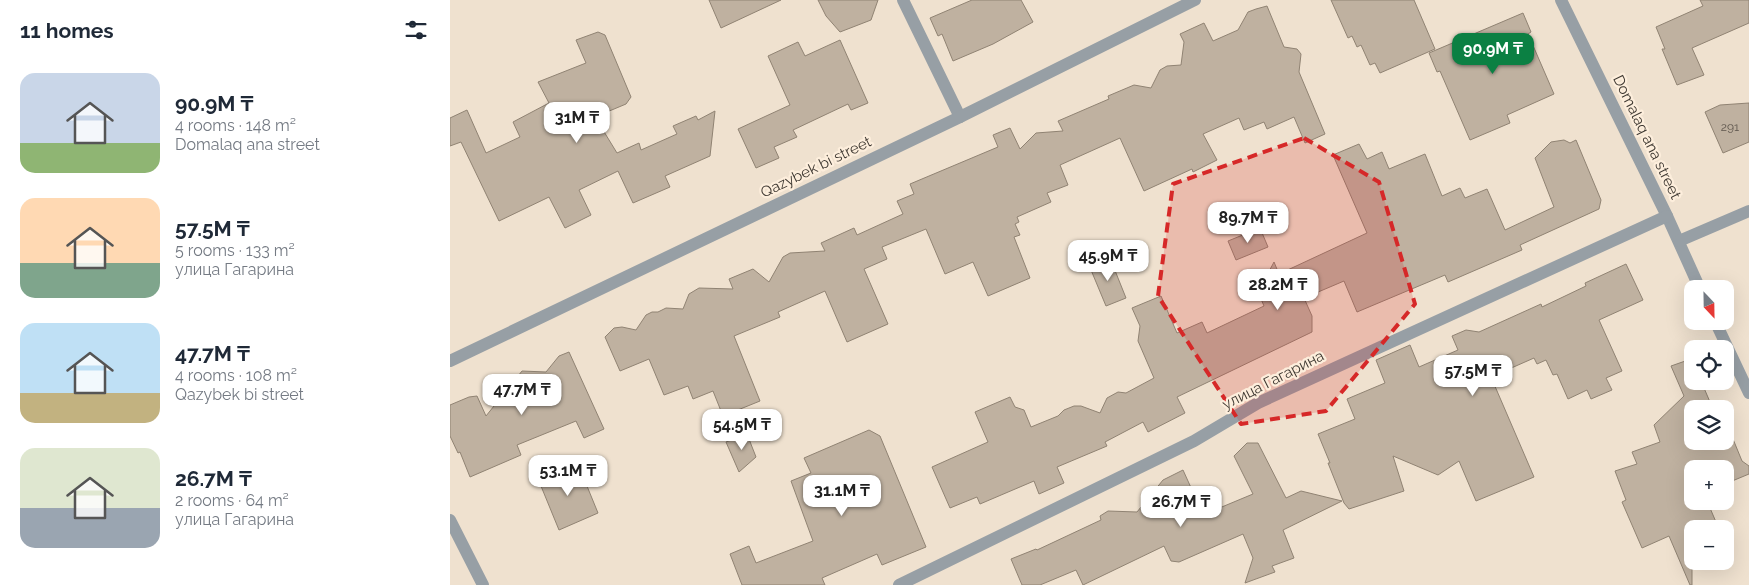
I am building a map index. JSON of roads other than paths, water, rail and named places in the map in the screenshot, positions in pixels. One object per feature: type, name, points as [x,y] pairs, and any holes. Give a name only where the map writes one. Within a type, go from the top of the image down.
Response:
[{"type":"street","points":[[903,0],[960,117]]},
{"type":"street","name":"Qazybek bi street","points":[[450,361],[960,117],[1195,0]]},
{"type":"street","name":"Domalaq ana street","points":[[1561,0],[1667,216],[1696,280]]},
{"type":"street","points":[[1679,241],[1749,211]]},
{"type":"street","name":"улица Гагарина","points":[[899,585],[1194,441],[1258,403],[1667,216]]},
{"type":"street","points":[[1719,330],[1749,393]]},
{"type":"street","points":[[450,520],[483,585]]}]
